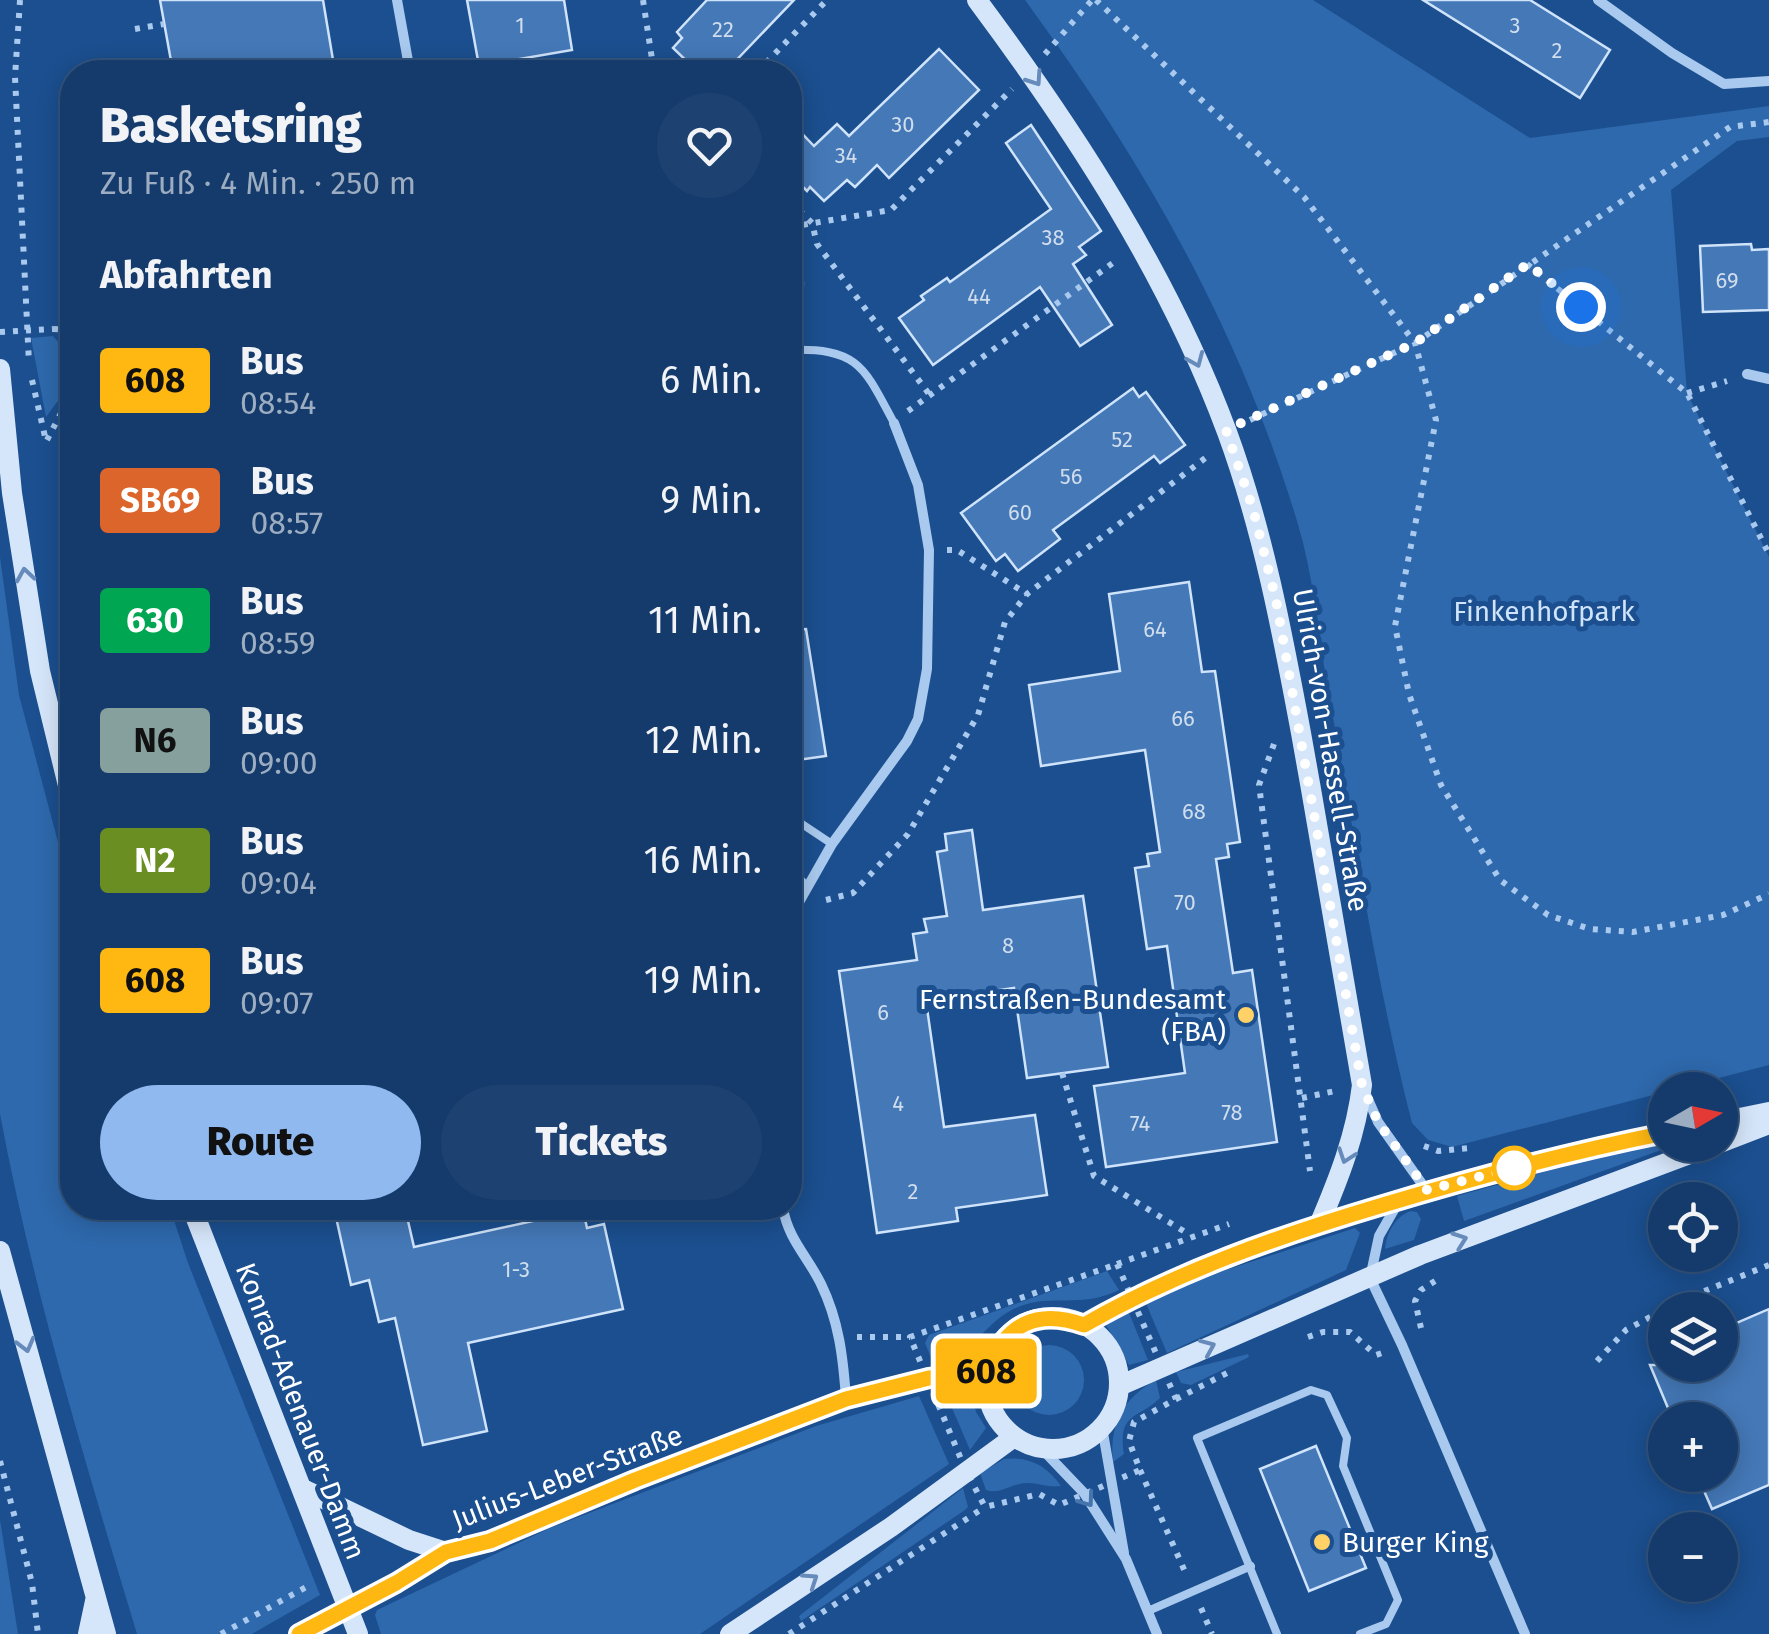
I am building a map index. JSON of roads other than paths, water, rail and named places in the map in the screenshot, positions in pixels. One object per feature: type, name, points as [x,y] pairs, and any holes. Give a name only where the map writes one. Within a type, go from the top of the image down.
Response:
[{"type":"street","points":[[397,0],[408,60]]},
{"type":"street","name":"Ulrich-von-Hassell-Straße","points":[[977,0],[1080,147],[1138,245],[1186,337],[1226,430],[1253,509],[1276,600],[1362,1085],[1378,1122],[1427,1190]]},
{"type":"street","points":[[1598,0],[1672,53],[1724,84],[1769,81]]},
{"type":"street","points":[[0,369],[12,493],[40,671],[60,753]]},
{"type":"street","points":[[1747,374],[1769,379]]},
{"type":"street","points":[[802,894],[918,719],[927,669],[928,550],[918,485],[894,422]]},
{"type":"street","name":"Ulrich-von-Hassell-Straße","points":[[1319,1224],[1348,1156],[1362,1085]]},
{"type":"street","points":[[1738,1118],[1769,1112]]},
{"type":"street","points":[[1738,1136],[1769,1124]]},
{"type":"street","points":[[1084,1325],[1207,1264],[1319,1224],[1427,1190],[1648,1137]]},
{"type":"street","points":[[1119,1386],[1420,1256],[1669,1162]]},
{"type":"street","points":[[1400,1200],[1379,1236],[1370,1278],[1525,1634]]},
{"type":"street","name":"Konrad-Adenauer-Damm","points":[[197,1220],[358,1634]]},
{"type":"street","points":[[787,1220],[795,1244],[820,1282],[841,1337],[846,1399]]},
{"type":"street","points":[[0,1251],[106,1634]]},
{"type":"street","points":[[1044,1317],[1065,1318],[1084,1325],[1110,1350],[1117,1368],[1119,1386],[1114,1408],[1102,1427],[1084,1441],[1063,1448],[1041,1448],[1014,1437],[1001,1424],[987,1390],[988,1371],[1001,1343],[1024,1323],[1044,1317]]},
{"type":"street","name":"Julius-Leber-Straße","points":[[299,1634],[446,1552],[490,1541],[846,1399],[929,1378],[988,1371]]},
{"type":"street","points":[[1102,1427],[1126,1558]]},
{"type":"street","points":[[730,1634],[892,1526],[1014,1437]]},
{"type":"street","points":[[1041,1448],[1084,1493],[1126,1558],[1157,1634]]},
{"type":"street","points":[[303,1489],[409,1540],[446,1552]]},
{"type":"street","points":[[88,1634],[95,1599]]},
{"type":"lane","points":[[802,351],[836,353],[866,371],[894,422]]},
{"type":"lane","points":[[802,824],[832,844]]},
{"type":"lane","points":[[802,882],[806,886]]},
{"type":"lane","points":[[1277,1634],[1198,1438],[1311,1390],[1327,1395],[1347,1438],[1344,1466],[1398,1600],[1386,1624],[1360,1634]]},
{"type":"lane","points":[[1148,1611],[1251,1566]]},
{"type":"place","name":"Fernstraßen-Bundesamt (FBA)","points":[[1246,1015]]},
{"type":"place","name":"Burger King","points":[[1322,1542]]},
{"type":"park label","name":"Finkenhofpark","points":[[1544,611]]}]
